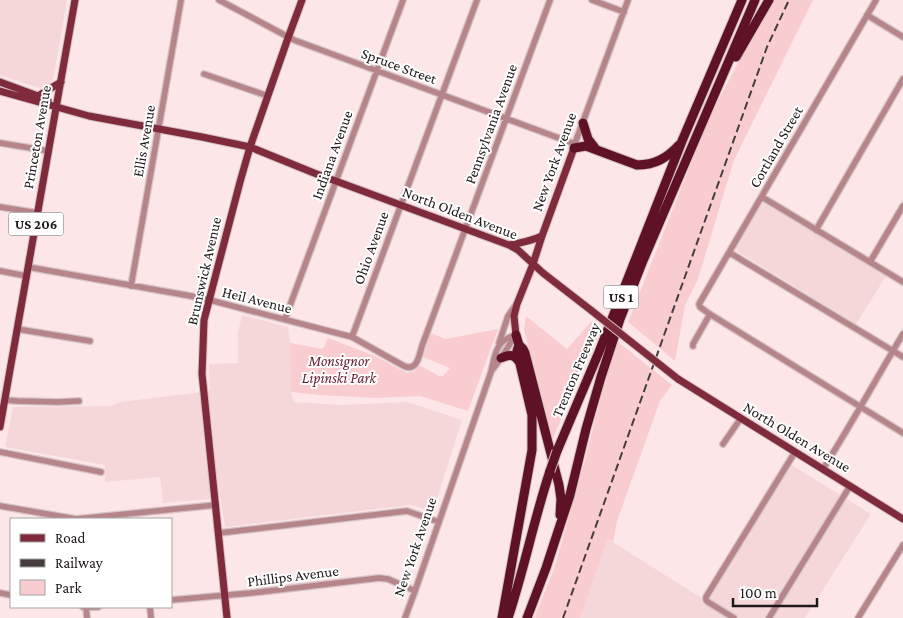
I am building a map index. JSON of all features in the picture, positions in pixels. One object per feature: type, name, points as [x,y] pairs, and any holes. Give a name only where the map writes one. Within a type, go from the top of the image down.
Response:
[{"type":"highway","name":"Trenton Freeway","points":[[508,618],[539,504],[557,451],[599,352],[682,141],[742,0]]},
{"type":"highway","name":"Trenton Freeway","points":[[527,618],[570,495],[586,429],[620,318],[755,0]]},
{"type":"highway","points":[[708,108],[768,0]]},
{"type":"highway","points":[[583,123],[588,139],[596,148]]},
{"type":"highway","points":[[574,146],[596,148],[628,162],[645,165],[662,160],[682,141]]},
{"type":"highway","points":[[502,618],[532,450],[532,417],[517,351],[516,335]]},
{"type":"highway","points":[[518,345],[524,349],[559,485],[561,499],[559,529]]},
{"type":"highway","points":[[502,358],[509,355],[514,356],[520,364]]},
{"type":"main road","name":"Princeton Avenue","points":[[0,427],[75,0]]},
{"type":"main road","name":"Brunswick Avenue","points":[[227,618],[202,369],[204,320],[250,147],[302,0]]},
{"type":"main road","points":[[0,82],[38,96],[57,106]]},
{"type":"main road","points":[[38,96],[61,82]]},
{"type":"main road","points":[[0,91],[57,106]]},
{"type":"main road","name":"North Olden Avenue","points":[[57,106],[89,116],[250,147],[509,245],[518,250],[678,379],[903,518]]},
{"type":"main road","name":"New York Avenue","points":[[516,335],[514,316],[516,304],[533,264],[574,146]]},
{"type":"main road","points":[[509,245],[528,242],[542,236]]},
{"type":"street","name":"Ellis Avenue","points":[[132,286],[181,0]]},
{"type":"street","name":"Spruce Street","points":[[219,0],[288,38],[574,146]]},
{"type":"street","name":"Indiana Avenue","points":[[285,319],[403,0]]},
{"type":"street","name":"Ohio Avenue","points":[[352,337],[477,0]]},
{"type":"street","name":"Pennsylvania Avenue","points":[[412,368],[420,352],[550,0]]},
{"type":"street","points":[[592,0],[624,12]]},
{"type":"street","name":"New York Avenue","points":[[574,146],[628,0]]},
{"type":"street","name":"Cortland Street","points":[[710,314],[700,307],[700,302],[876,0]]},
{"type":"street","points":[[867,15],[903,37]]},
{"type":"street","points":[[204,74],[268,96]]},
{"type":"street","points":[[816,230],[903,79]]},
{"type":"street","points":[[0,143],[49,150]]},
{"type":"street","points":[[762,196],[903,282]]},
{"type":"street","points":[[870,262],[903,206]]},
{"type":"street","points":[[0,207],[38,214]]},
{"type":"street","points":[[730,252],[903,357]]},
{"type":"street","name":"Heil Avenue","points":[[28,267],[209,300],[285,319],[352,337],[404,366],[412,368]]},
{"type":"street","points":[[0,271],[27,276]]},
{"type":"street","name":"New York Avenue","points":[[405,618],[508,316],[516,304]]},
{"type":"street","points":[[693,346],[710,314],[903,433]]},
{"type":"street","points":[[17,329],[90,341]]},
{"type":"street","points":[[823,468],[903,334]]},
{"type":"street","points":[[498,346],[510,336],[516,335]]},
{"type":"street","name":"New York Avenue","points":[[490,372],[502,358],[516,335]]},
{"type":"street","points":[[4,400],[79,401]]},
{"type":"street","points":[[724,444],[741,418]]},
{"type":"street","points":[[0,452],[101,472]]},
{"type":"street","points":[[734,618],[705,599],[795,452]]},
{"type":"street","points":[[769,618],[850,486]]},
{"type":"street","points":[[88,518],[216,505]]},
{"type":"street","points":[[0,506],[73,518]]},
{"type":"street","points":[[219,533],[407,511],[439,522]]},
{"type":"street","points":[[141,512],[142,518]]},
{"type":"street","points":[[858,618],[903,545]]},
{"type":"street","name":"Phillips Avenue","points":[[172,600],[225,596],[383,578],[415,590]]},
{"type":"shaded area","points":[[0,0],[67,0],[53,79],[51,84],[46,87],[36,87],[0,75]]},
{"type":"shaded area","points":[[765,203],[886,276],[856,324],[737,251],[736,248],[762,204]]},
{"type":"shaded area","points":[[242,315],[288,327],[291,392],[294,402],[340,405],[407,402],[462,420],[433,511],[410,505],[225,527],[221,498],[163,503],[160,477],[105,482],[105,465],[5,447],[13,407],[111,406],[120,402],[210,391],[209,364],[238,363],[238,333]]},
{"type":"shaded area","points":[[787,462],[871,514],[805,618],[580,618],[608,539],[703,599]]},
{"type":"green space","points":[[774,0],[813,0],[734,160],[698,279],[685,305],[675,361],[628,322],[709,118]]},
{"type":"green space","points":[[526,316],[567,349],[591,322],[602,328],[552,440],[524,330]]},
{"type":"green space","name":"Monsignor Lipinski Park","points":[[498,329],[468,411],[420,396],[377,398],[291,392],[290,343],[323,349],[328,338],[375,356],[407,373],[415,371],[419,365],[439,376],[443,376],[450,368],[423,357],[431,333],[445,339]]},
{"type":"green space","points":[[617,341],[672,385],[660,401],[617,521],[613,542],[608,539],[580,618],[534,618],[554,569]]},
{"type":"railway","points":[[563,618],[767,47],[789,0]]}]
